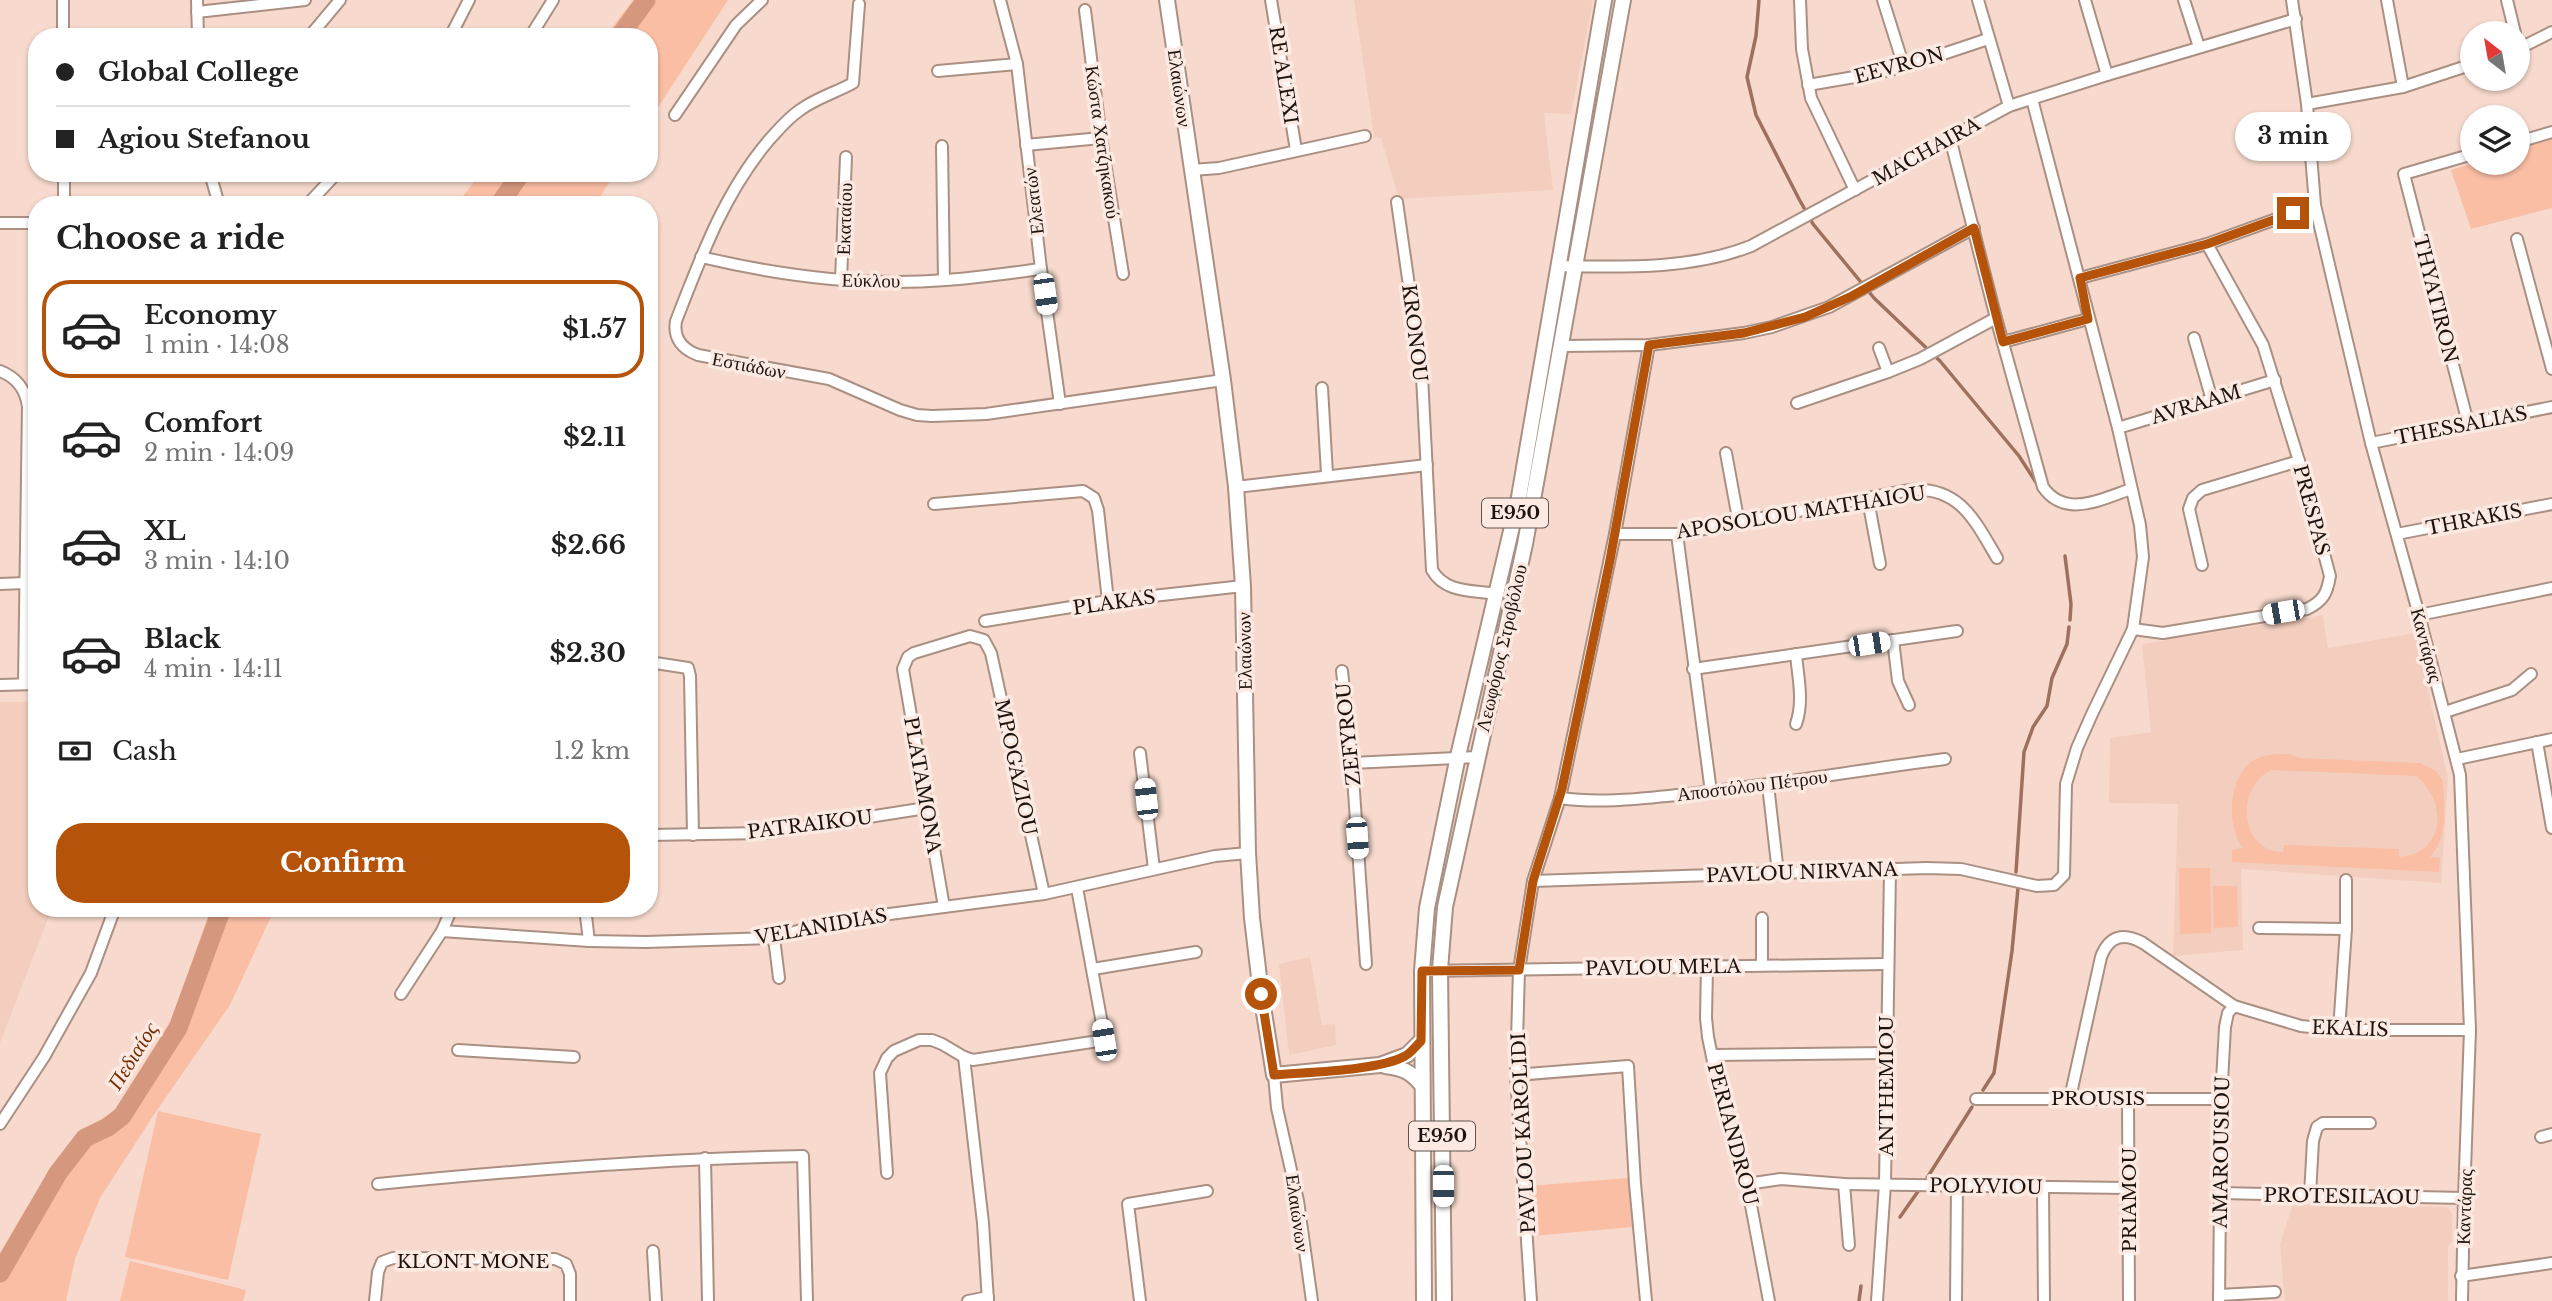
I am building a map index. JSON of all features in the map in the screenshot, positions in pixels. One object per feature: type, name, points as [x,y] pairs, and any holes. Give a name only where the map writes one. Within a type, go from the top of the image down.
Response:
[{"type":"main road","name":"Ελαιώνων","points":[[1167,0],[1236,486],[1243,586],[1248,853],[1252,918],[1274,1075]]},
{"type":"main road","name":"Λεωφόρος Στροβόλου","points":[[1424,1301],[1421,1041],[1422,971],[1427,908],[1458,756],[1518,497],[1604,0]]},
{"type":"main road","name":"Λεωφόρος Στροβόλου","points":[[1444,1301],[1440,970],[1445,907],[1525,544],[1623,0]]},
{"type":"main road","points":[[1380,1065],[1407,1055],[1421,1041]]},
{"type":"main road","points":[[1274,1075],[1380,1065],[1402,1068],[1421,1084]]},
{"type":"street","points":[[63,0],[63,28]]},
{"type":"street","points":[[197,0],[198,28]]},
{"type":"street","points":[[197,12],[305,0]]},
{"type":"street","points":[[317,28],[340,0]]},
{"type":"street","points":[[455,28],[469,0]]},
{"type":"street","points":[[535,28],[552,0]]},
{"type":"street","points":[[675,115],[736,25],[762,0]]},
{"type":"street","name":"Ελεατών","points":[[1000,0],[1017,64],[1060,404]]},
{"type":"street","name":"RE ALEXI","points":[[1271,0],[1296,150]]},
{"type":"street","points":[[1800,0],[1802,49],[1808,85],[1816,110],[1855,191]]},
{"type":"street","points":[[1883,0],[1905,67]]},
{"type":"street","points":[[1978,0],[2009,106]]},
{"type":"street","points":[[2085,0],[2106,75]]},
{"type":"street","points":[[2184,0],[2199,47]]},
{"type":"street","name":"Καντάρας","points":[[2292,0],[2297,19],[2307,104],[2315,205],[2371,443],[2420,615],[2460,775],[2470,1030],[2462,1301]]},
{"type":"street","points":[[2387,0],[2403,87]]},
{"type":"street","points":[[2507,0],[2512,21]]},
{"type":"street","name":"Εστιάδων","points":[[859,4],[853,83],[810,103],[786,120],[735,186],[701,257],[674,330],[680,343],[692,353],[829,379],[917,415],[956,417],[1223,380]]},
{"type":"street","name":"Κώστα Χατζηκακού","points":[[1084,10],[1123,274]]},
{"type":"street","name":"MACHAIRA","points":[[1558,266],[1678,263],[1714,259],[1751,246],[2009,106],[2297,19]]},
{"type":"street","points":[[2530,43],[2552,32]]},
{"type":"street","name":"EEVRON","points":[[1808,85],[1905,67],[1988,39]]},
{"type":"street","points":[[939,71],[1017,64]]},
{"type":"street","points":[[2307,104],[2403,87],[2460,68]]},
{"type":"street","points":[[2032,99],[2080,278],[2140,525],[2143,557],[2133,629]]},
{"type":"street","points":[[2530,138],[2552,132]]},
{"type":"street","points":[[1192,170],[1219,168],[1365,136]]},
{"type":"street","points":[[1026,145],[1101,138]]},
{"type":"street","points":[[1950,138],[2038,474],[2048,495],[2055,501],[2068,505],[2087,504],[2132,489]]},
{"type":"street","points":[[942,146],[944,280]]},
{"type":"street","name":"Εκαταίου","points":[[841,280],[846,157]]},
{"type":"street","name":"THYATIRON","points":[[2460,159],[2404,174],[2468,423]]},
{"type":"street","points":[[315,196],[329,182]]},
{"type":"street","name":"KRONOU","points":[[1397,202],[1422,376],[1432,570],[1443,584],[1450,588],[1495,594]]},
{"type":"street","points":[[2080,278],[2207,244],[2315,205]]},
{"type":"street","points":[[0,223],[28,223]]},
{"type":"street","points":[[1562,346],[1649,345],[1772,327],[1805,317],[1859,292],[1974,228]]},
{"type":"street","points":[[2517,239],[2552,369]]},
{"type":"street","name":"PRESPAS","points":[[2133,629],[2163,633],[2306,608],[2322,601],[2328,589],[2330,576],[2299,461],[2263,345],[2207,244]]},
{"type":"street","name":"Εύκλου","points":[[701,257],[794,276],[841,280],[944,280],[1041,269]]},
{"type":"street","points":[[1797,403],[1888,373],[1937,351],[1996,318]]},
{"type":"street","points":[[2003,342],[2088,319]]},
{"type":"street","points":[[2194,338],[2213,400]]},
{"type":"street","name":"PAVLOU KAROLIDI","points":[[1531,1301],[1516,1075],[1519,970],[1533,881],[1560,797],[1615,534],[1649,345]]},
{"type":"street","points":[[1879,348],[1888,373]]},
{"type":"street","points":[[0,371],[7,373],[19,384],[28,407],[24,684]]},
{"type":"street","name":"AVRAAM","points":[[2118,428],[2275,380]]},
{"type":"street","points":[[1322,388],[1327,474]]},
{"type":"street","name":"THESSALIAS","points":[[2371,443],[2552,407]]},
{"type":"street","points":[[1726,453],[1739,524]]},
{"type":"street","points":[[2202,565],[2189,509],[2193,498],[2202,490],[2299,461]]},
{"type":"street","points":[[1236,486],[1427,464]]},
{"type":"street","name":"APOSOLOU MATHAIOU","points":[[1615,534],[1677,534],[1910,490],[1929,489],[1944,493],[1959,503],[1973,519],[1997,558]]},
{"type":"street","points":[[934,504],[1083,491],[1094,498],[1098,510],[1108,601]]},
{"type":"street","points":[[1868,500],[1880,564]]},
{"type":"street","name":"THRAKIS","points":[[2396,534],[2552,505]]},
{"type":"street","points":[[1677,534],[1711,792]]},
{"type":"street","points":[[0,584],[25,583]]},
{"type":"street","name":"PLAKAS","points":[[985,621],[1108,601],[1243,586]]},
{"type":"street","points":[[2420,615],[2552,588]]},
{"type":"street","name":"PAVLOU NIRVANA","points":[[1533,881],[1961,869],[2037,886],[2054,886],[2064,875],[2066,783],[2077,748],[2133,629]]},
{"type":"street","points":[[1693,669],[1958,631]]},
{"type":"street","name":"PLATAMONA","points":[[944,907],[903,669],[904,663],[914,653],[923,649],[970,636],[985,640]]},
{"type":"street","name":"MPOGAZIOU","points":[[985,640],[991,653],[1044,894]]},
{"type":"street","points":[[1893,640],[1898,681],[1909,705]]},
{"type":"street","points":[[1796,654],[1801,700],[1801,711],[1796,724]]},
{"type":"street","points":[[658,663],[688,668],[691,676],[693,835]]},
{"type":"street","name":"ZEFYROU","points":[[1342,671],[1352,763],[1366,964]]},
{"type":"street","points":[[2445,712],[2512,690],[2531,674]]},
{"type":"street","points":[[0,685],[28,684]]},
{"type":"street","points":[[2457,759],[2552,739]]},
{"type":"street","points":[[2537,742],[2552,828]]},
{"type":"street","points":[[1140,753],[1154,869]]},
{"type":"street","points":[[1352,763],[1477,757]]},
{"type":"street","name":"Αποστόλου Πέτρου","points":[[1560,797],[1608,801],[1711,792],[1945,759]]},
{"type":"street","points":[[1768,785],[1778,873]]},
{"type":"street","name":"PATRAIKOU","points":[[658,835],[768,833],[926,808]]},
{"type":"street","name":"VELANIDIAS","points":[[442,931],[589,941],[646,942],[774,937],[828,922],[1044,894],[1215,856],[1248,853]]},
{"type":"street","name":"ANTHEMIOU","points":[[1878,1301],[1885,1184],[1890,870]]},
{"type":"street","points":[[2339,1030],[2346,929],[2346,880]]},
{"type":"street","points":[[887,1173],[880,1073],[887,1058],[894,1051],[919,1040],[932,1040],[973,1060],[1104,1040],[1077,888]]},
{"type":"street","points":[[0,1124],[44,1057],[91,973],[112,917]]},
{"type":"street","points":[[401,994],[442,931],[448,917]]},
{"type":"street","points":[[586,917],[589,941]]},
{"type":"street","points":[[1762,918],[1762,965]]},
{"type":"street","points":[[2259,928],[2346,929]]},
{"type":"street","points":[[774,937],[779,978]]},
{"type":"street","points":[[2070,1098],[2101,957],[2105,946],[2112,940],[2125,937],[2143,943],[2234,1006]]},
{"type":"street","points":[[1093,970],[1196,952]]},
{"type":"street","name":"PAVLOU MELA","points":[[1422,971],[1887,964]]},
{"type":"street","name":"PERIANDROU","points":[[1707,967],[1706,1018],[1712,1055],[1747,1184],[1769,1301]]},
{"type":"street","name":"EKALIS","points":[[2234,1006],[2301,1026],[2339,1030],[2470,1030]]},
{"type":"street","name":"AMAROUSIOU","points":[[2219,1298],[2221,1099],[2225,1027],[2228,1013],[2234,1006]]},
{"type":"street","points":[[458,1050],[574,1057]]},
{"type":"street","points":[[1712,1055],[1886,1053]]},
{"type":"street","points":[[964,1057],[983,1223],[988,1299],[968,1301]]},
{"type":"street","points":[[1516,1075],[1628,1066],[1646,1301]]},
{"type":"street","name":"Ελαιώνων","points":[[1274,1075],[1277,1108],[1298,1201],[1312,1301]]},
{"type":"street","name":"PROUSIS","points":[[1976,1098],[2221,1099]]},
{"type":"street","name":"PRIAMOU","points":[[2129,1098],[2129,1301]]},
{"type":"street","points":[[2310,1195],[2314,1132],[2317,1127],[2323,1123],[2370,1123]]},
{"type":"street","points":[[378,1184],[550,1167],[705,1158],[803,1156],[807,1301]]},
{"type":"street","points":[[705,1158],[708,1301]]},
{"type":"street","name":"POLYVIOU","points":[[1747,1184],[1781,1178],[1844,1184],[2128,1188]]},
{"type":"street","points":[[1844,1184],[1849,1245]]},
{"type":"street","points":[[1956,1301],[1957,1186]]},
{"type":"street","points":[[2043,1187],[2044,1301]]},
{"type":"street","points":[[1140,1301],[1128,1204],[1206,1191]]},
{"type":"street","name":"PROTESILAOU","points":[[2220,1193],[2463,1198]]},
{"type":"street","points":[[653,1251],[656,1301]]},
{"type":"street","name":"KLONT MONE","points":[[375,1301],[377,1272],[382,1262],[394,1258],[555,1259],[566,1264],[570,1274],[570,1301]]},
{"type":"street","points":[[2461,1276],[2552,1263]]},
{"type":"street","points":[[2219,1298],[2275,1292]]},
{"type":"shaded area","points":[[633,0],[728,0],[658,107],[658,28],[612,28]]},
{"type":"shaded area","points":[[1354,0],[1593,0],[1571,114],[1544,113],[1553,190],[1399,199],[1381,138],[1374,137]]},
{"type":"shaded area","points":[[2552,138],[2552,208],[2471,229],[2451,170],[2460,167],[2460,175],[2530,175],[2530,144]]},
{"type":"shaded area","points":[[474,182],[609,182],[601,196],[463,196]]},
{"type":"shaded area","points":[[2323,615],[2328,648],[2415,633],[2448,778],[2441,883],[2241,869],[2243,950],[2173,956],[2178,804],[2109,803],[2110,738],[2151,732],[2142,644]]},
{"type":"shaded area","points":[[0,702],[28,702],[28,917],[49,917],[0,1043]]},
{"type":"shaded area","points":[[2274,754],[2290,754],[2299,758],[2420,763],[2436,771],[2443,781],[2444,821],[2440,840],[2430,857],[2440,858],[2439,872],[2232,862],[2232,850],[2243,848],[2232,816],[2234,791],[2238,780],[2251,762]],"holes":[[[2272,770],[2416,776],[2433,799],[2437,825],[2426,847],[2415,854],[2399,857],[2399,849],[2284,845],[2283,852],[2269,849],[2258,841],[2247,817],[2247,803],[2252,790],[2260,778]]]},
{"type":"shaded area","points":[[2179,868],[2210,868],[2211,933],[2180,934]]},
{"type":"shaded area","points":[[2213,886],[2237,886],[2238,927],[2214,928]]},
{"type":"shaded area","points":[[208,917],[271,917],[230,1005],[100,1198],[75,1259],[66,1301],[0,1301],[0,1253],[25,1210],[80,1132],[116,1110],[171,1020]]},
{"type":"shaded area","points":[[1310,957],[1322,1025],[1335,1024],[1336,1045],[1289,1055],[1279,964]]},
{"type":"shaded area","points":[[158,1111],[261,1134],[228,1280],[125,1257]]},
{"type":"shaded area","points":[[1628,1178],[1632,1227],[1533,1236],[1529,1186]]},
{"type":"shaded area","points":[[2293,1204],[2447,1207],[2452,1214],[2452,1241],[2448,1247],[2448,1301],[2285,1301],[2280,1244]]},
{"type":"shaded area","points":[[130,1261],[246,1290],[243,1301],[120,1301]]},
{"type":"waterway","name":"Πεδιαίος","points":[[626,28],[646,0]]},
{"type":"waterway","points":[[1759,0],[1756,36],[1747,77],[1756,115],[1813,224],[1874,298],[1940,361],[2019,456],[2039,487]]},
{"type":"waterway","name":"Πεδιαίος","points":[[505,196],[515,182]]},
{"type":"waterway","points":[[2065,556],[2071,604],[2070,620]]},
{"type":"waterway","points":[[2016,872],[2024,752],[2033,727],[2047,706],[2052,678],[2067,644],[2069,627]]},
{"type":"waterway","points":[[1983,1090],[1994,1073],[2012,951],[2018,888]]},
{"type":"waterway","name":"Πεδιαίος","points":[[0,1273],[58,1173],[85,1138],[108,1127],[122,1116],[178,1028],[219,917]]},
{"type":"waterway","points":[[1927,1178],[1972,1107]]},
{"type":"waterway","points":[[1900,1217],[1919,1190]]},
{"type":"waterway","points":[[1859,1301],[1861,1286]]},
{"type":"route","points":[[1261,994],[1274,1075],[1305,1073],[1380,1065],[1407,1055],[1421,1041],[1422,971],[1519,970],[1533,881],[1562,789],[1610,560],[1649,345],[1744,333],[1805,317],[1852,296],[1974,228],[2003,342],[2088,319],[2080,278],[2207,244],[2293,213]]}]
